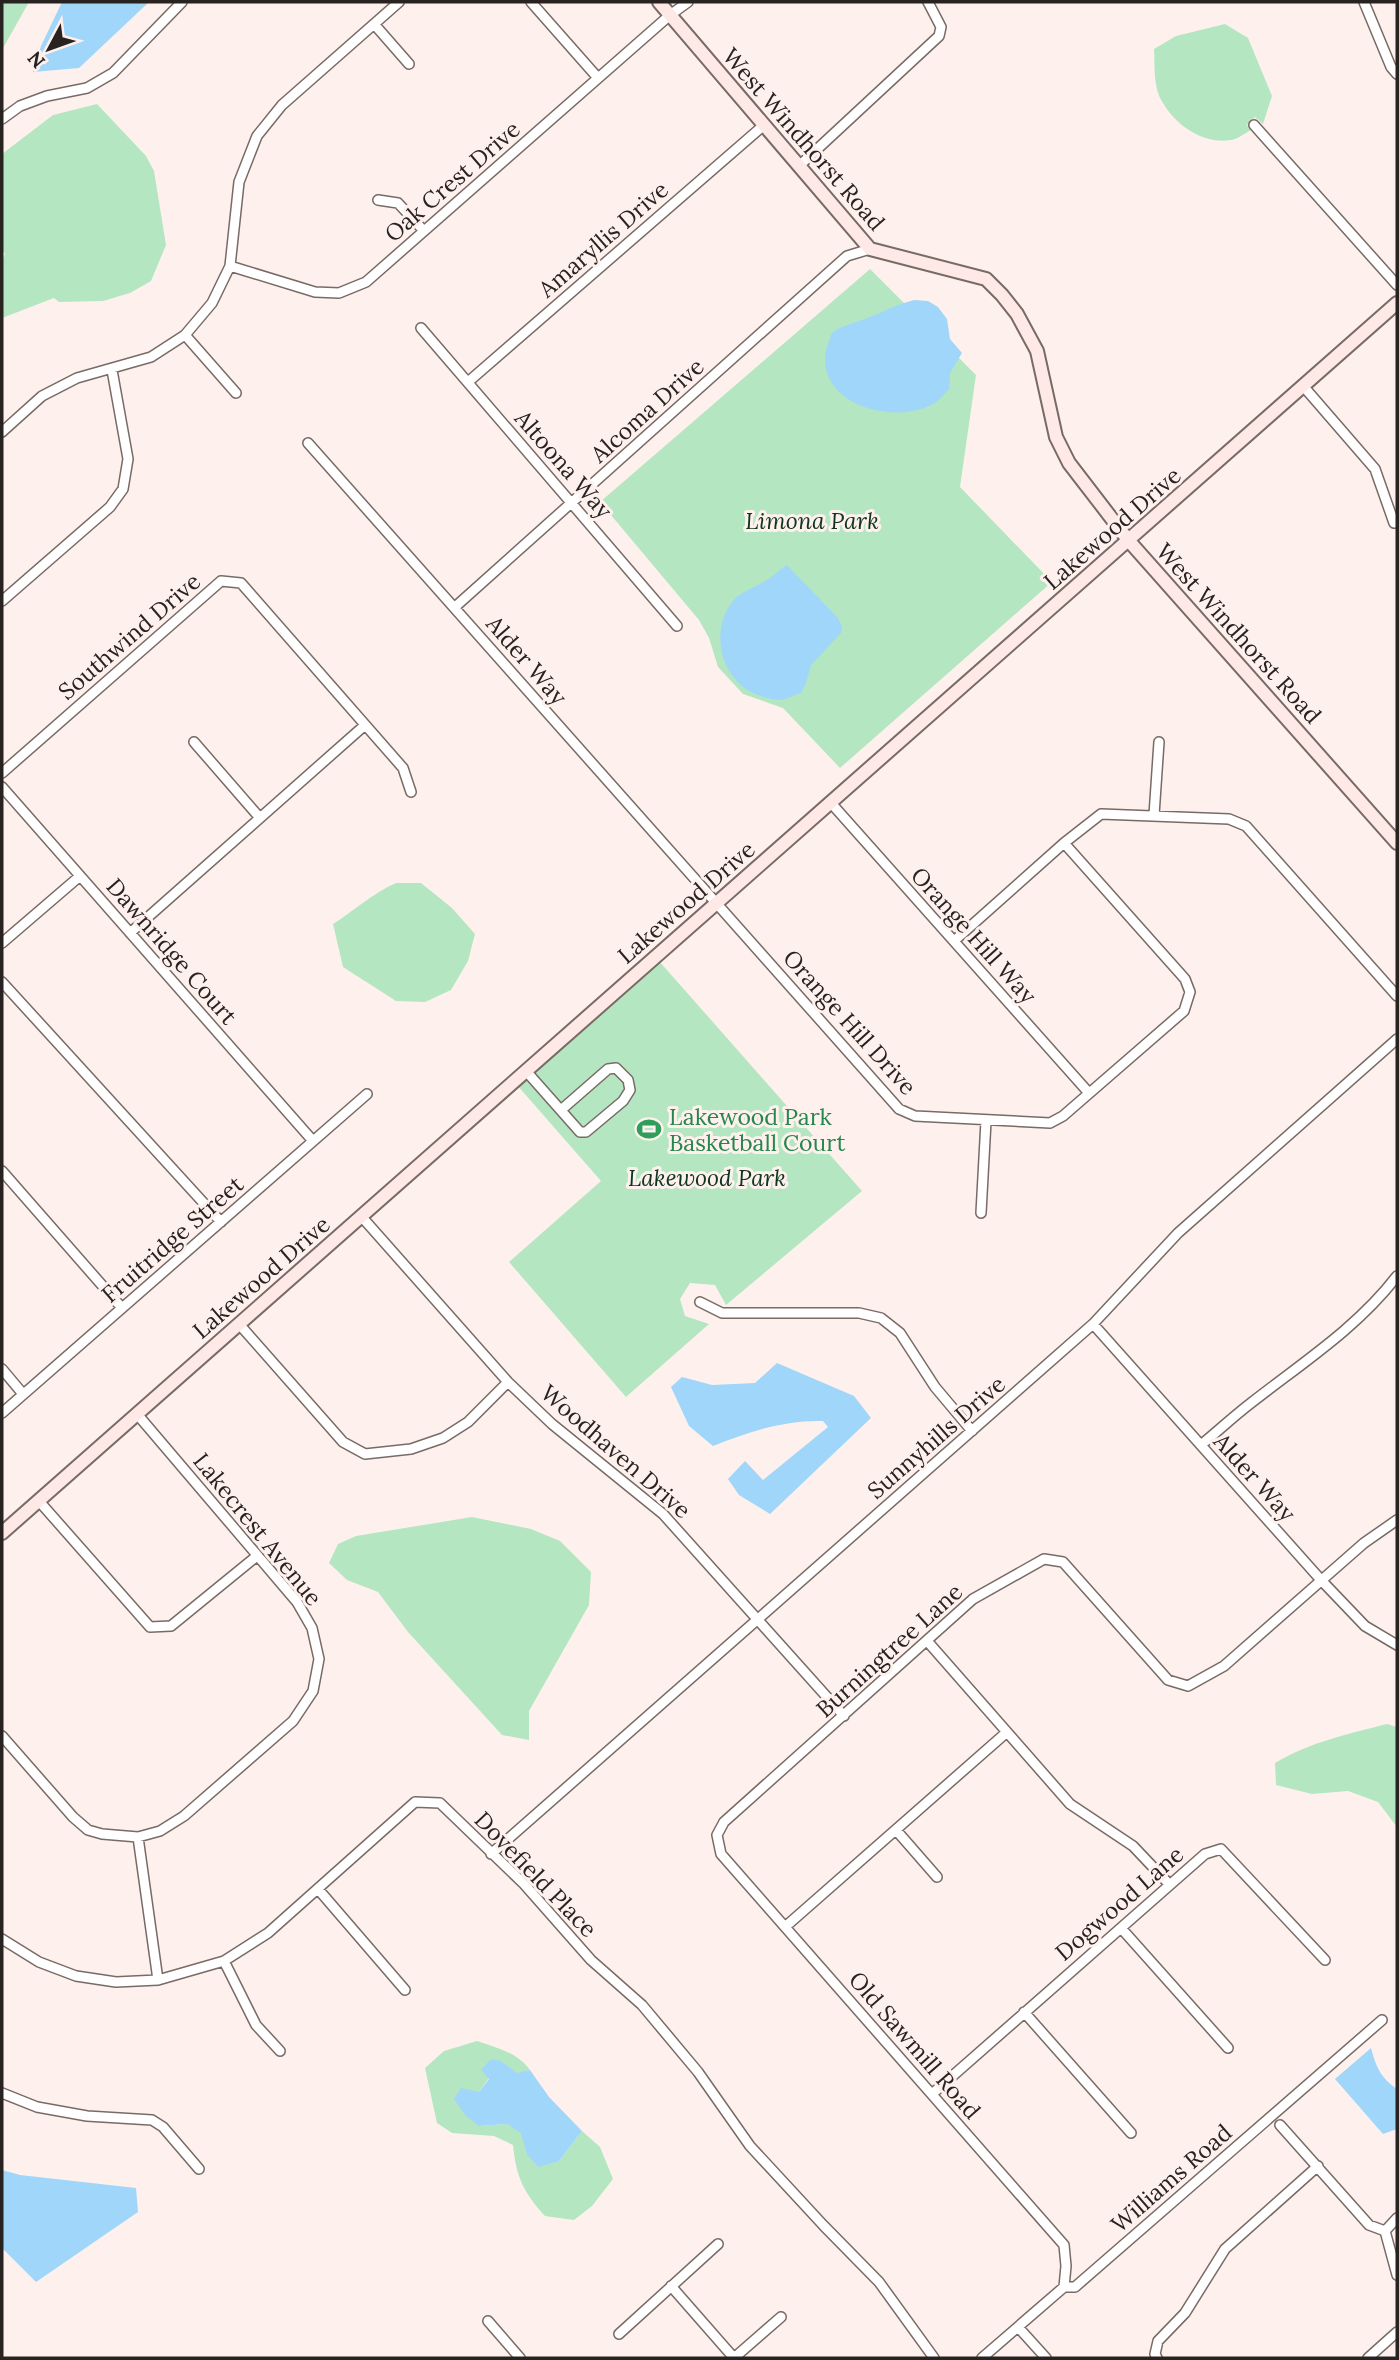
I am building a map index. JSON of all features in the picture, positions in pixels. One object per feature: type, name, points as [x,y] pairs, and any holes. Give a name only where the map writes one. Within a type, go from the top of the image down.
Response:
[{"type":"street","points":[[2,119],[20,106],[47,96],[87,88],[113,73],[182,2]]},
{"type":"street","points":[[2,432],[42,396],[77,378],[150,358],[185,335],[212,303],[230,266],[239,182],[257,136],[282,105],[399,2]]},
{"type":"street","points":[[531,2],[598,78]]},
{"type":"street","name":"West Windhorst Road","points":[[659,2],[870,250],[986,279],[1002,295],[1017,314],[1037,351],[1056,437],[1069,463],[1129,541],[1397,843]]},
{"type":"street","name":"Oak Crest Drive","points":[[230,266],[315,292],[339,293],[366,282],[688,2]]},
{"type":"street","points":[[799,166],[939,36],[941,27],[928,2]]},
{"type":"street","points":[[1364,2],[1391,67],[1397,75]]},
{"type":"street","points":[[374,24],[409,64]]},
{"type":"street","name":"Amaryllis Drive","points":[[468,382],[764,125]]},
{"type":"street","points":[[1254,125],[1397,285]]},
{"type":"street","points":[[378,200],[398,202],[424,231]]},
{"type":"street","name":"Alcoma Drive","points":[[455,607],[847,256],[870,250]]},
{"type":"street","name":"Lakewood Drive","points":[[2,1532],[1397,303]]},
{"type":"street","name":"Altoona Way","points":[[421,328],[677,626]]},
{"type":"street","points":[[185,335],[236,393]]},
{"type":"street","points":[[4,595],[110,507],[123,489],[128,459],[112,370]]},
{"type":"street","points":[[1304,387],[1375,469],[1394,523]]},
{"type":"street","name":"Alder Way","points":[[309,443],[717,904]]},
{"type":"street","name":"Southwind Drive","points":[[2,773],[221,581],[241,583],[403,768],[411,792]]},
{"type":"street","points":[[130,933],[365,726]]},
{"type":"street","points":[[194,742],[260,818]]},
{"type":"street","points":[[1154,815],[1159,742]]},
{"type":"street","name":"Dawnridge Court","points":[[2,787],[313,1142]]},
{"type":"street","name":"Orange Hill Way","points":[[831,803],[1089,1093]]},
{"type":"street","points":[[954,941],[1064,843],[1101,814],[1229,819],[1246,826],[1397,996]]},
{"type":"street","name":"Orange Hill Drive","points":[[717,904],[899,1109],[915,1116],[1050,1123],[1063,1116],[1184,1010],[1191,992],[1185,979],[1064,843]]},
{"type":"street","points":[[2,943],[80,876]]},
{"type":"street","points":[[2,982],[221,1222]]},
{"type":"street","name":"Sunnyhills Drive","points":[[491,1854],[1093,1324],[1178,1233],[1397,1040]]},
{"type":"street","points":[[526,1071],[580,1132],[586,1132],[624,1101],[630,1090],[628,1080],[616,1068],[608,1069],[561,1110]]},
{"type":"street","name":"Fruitridge Street","points":[[2,1413],[367,1094]]},
{"type":"street","points":[[981,1213],[986,1121]]},
{"type":"street","points":[[2,1171],[122,1308]]},
{"type":"street","name":"Woodhaven Drive","points":[[361,1216],[508,1382],[552,1424],[663,1514],[844,1716]]},
{"type":"street","points":[[1201,1445],[1250,1403],[1319,1354],[1379,1300],[1397,1276]]},
{"type":"street","points":[[700,1302],[722,1314],[859,1313],[881,1318],[900,1333],[935,1387],[972,1431]]},
{"type":"street","points":[[239,1324],[343,1442],[365,1454],[411,1449],[443,1438],[468,1422],[508,1382]]},
{"type":"street","name":"Alder Way","points":[[1093,1324],[1321,1580],[1365,1626],[1397,1645]]},
{"type":"street","points":[[2,1369],[23,1394]]},
{"type":"street","name":"Lakecrest Avenue","points":[[2,1735],[73,1817],[88,1830],[138,1837],[160,1830],[184,1816],[293,1721],[313,1691],[319,1659],[312,1628],[297,1602],[137,1414]]},
{"type":"street","points":[[38,1500],[150,1628],[171,1626],[257,1556]]},
{"type":"street","name":"Burningtree Lane","points":[[717,1835],[724,1822],[973,1599],[1044,1559],[1063,1562],[1168,1680],[1188,1686],[1224,1666],[1364,1543],[1397,1520]]},
{"type":"street","points":[[928,1642],[1070,1804],[1133,1846],[1170,1884]]},
{"type":"street","points":[[785,1927],[1007,1732]]},
{"type":"street","name":"Dovefield Place","points":[[2,1939],[39,1962],[76,1976],[116,1982],[158,1980],[224,1961],[268,1933],[415,1802],[440,1803],[524,1884],[591,1960],[642,2006],[698,2072],[750,2146],[879,2282],[934,2358]]},
{"type":"street","points":[[896,1830],[937,1877]]},
{"type":"street","name":"Old Sawmill Road","points":[[717,1835],[720,1854],[1064,2245],[1066,2266],[1063,2287]]},
{"type":"street","points":[[138,1837],[158,1980]]},
{"type":"street","name":"Dogwood Lane","points":[[932,2094],[1205,1854],[1221,1849],[1325,1960]]},
{"type":"street","points":[[318,1889],[405,1990]]},
{"type":"street","points":[[1121,1927],[1228,2048]]},
{"type":"street","points":[[224,1961],[256,2025],[280,2051]]},
{"type":"street","points":[[1024,2012],[1131,2133]]},
{"type":"street","name":"Williams Road","points":[[982,2358],[1063,2287],[1075,2287],[1382,2020]]},
{"type":"street","points":[[2,2093],[37,2107],[87,2116],[152,2120],[163,2127],[199,2169]]},
{"type":"street","points":[[1280,2125],[1369,2225],[1385,2231]]},
{"type":"street","points":[[1157,2358],[1158,2342],[1185,2313],[1225,2249],[1318,2166]]},
{"type":"street","points":[[1385,2231],[1397,2218]]},
{"type":"street","points":[[1385,2231],[1397,2275]]},
{"type":"street","points":[[619,2334],[718,2244]]},
{"type":"street","points":[[671,2287],[734,2358],[781,2317]]},
{"type":"street","points":[[488,2321],[520,2358]]},
{"type":"street","points":[[1018,2327],[1046,2358]]},
{"type":"street","points":[[1368,2358],[1397,2332]]},
{"type":"green space","points":[[2,2],[29,2],[2,50]]},
{"type":"green space","points":[[1225,24],[1248,38],[1272,96],[1263,124],[1255,117],[1247,125],[1251,130],[1234,139],[1221,141],[1201,137],[1192,132],[1169,111],[1158,91],[1154,49],[1176,36]]},
{"type":"green space","points":[[97,104],[146,156],[154,171],[166,245],[151,281],[130,293],[103,301],[59,302],[54,298],[2,318],[2,260],[5,254],[2,250],[2,154],[53,115]]},
{"type":"green space","name":"Limona Park","points":[[870,269],[976,375],[960,487],[1052,582],[840,768],[783,708],[743,694],[718,667],[709,638],[699,620],[600,502]]},
{"type":"green space","points":[[396,883],[421,883],[452,908],[475,934],[468,961],[451,990],[425,1002],[396,1001],[343,967],[333,924]]},
{"type":"green space","name":"Lakewood Park","points":[[659,961],[862,1191],[726,1305],[715,1285],[690,1283],[680,1299],[685,1316],[709,1324],[626,1397],[509,1262],[601,1181],[517,1085]]},
{"type":"green space","points":[[472,1517],[531,1529],[560,1541],[591,1572],[589,1605],[529,1711],[529,1740],[502,1735],[408,1632],[378,1592],[347,1580],[329,1563],[338,1544],[356,1536]]},
{"type":"green space","points":[[1387,1724],[1397,1727],[1397,1827],[1378,1802],[1348,1791],[1312,1794],[1276,1785],[1275,1763],[1330,1739]]},
{"type":"green space","points":[[477,2041],[513,2055],[530,2070],[517,2074],[501,2061],[479,2092],[479,2126],[507,2124],[522,2133],[527,2154],[559,2161],[582,2131],[600,2147],[613,2179],[592,2206],[574,2220],[545,2216],[538,2208],[526,2192],[519,2175],[513,2145],[494,2136],[452,2133],[437,2123],[425,2068],[444,2051]]},
{"type":"water","points":[[62,2],[149,2],[79,68],[33,72],[41,46]]},
{"type":"water","points":[[914,300],[928,301],[938,307],[947,319],[950,339],[962,353],[950,373],[949,389],[933,404],[918,410],[901,412],[866,407],[850,400],[837,390],[828,376],[825,356],[832,333]]},
{"type":"water","points":[[787,565],[838,618],[842,627],[841,633],[811,665],[801,693],[778,700],[750,692],[739,683],[724,660],[721,632],[724,618],[734,600]]},
{"type":"water","points":[[777,1363],[854,1396],[871,1418],[770,1514],[739,1495],[728,1479],[745,1461],[763,1480],[828,1427],[823,1421],[780,1425],[713,1446],[689,1426],[671,1387],[682,1377],[712,1385],[755,1383]]},
{"type":"water","points":[[1371,2048],[1380,2072],[1397,2089],[1397,2129],[1383,2134],[1335,2079]]},
{"type":"water","points":[[491,2059],[501,2061],[517,2073],[530,2070],[549,2097],[582,2131],[559,2161],[538,2167],[527,2154],[521,2133],[507,2124],[479,2126],[466,2116],[454,2099],[461,2088],[479,2092],[489,2079],[481,2070]]},
{"type":"water","points":[[2,2170],[20,2175],[136,2188],[138,2212],[36,2282],[2,2248]]},
{"type":"place","name":"Lakewood Park Basketball Court","points":[[649,1129]]}]
